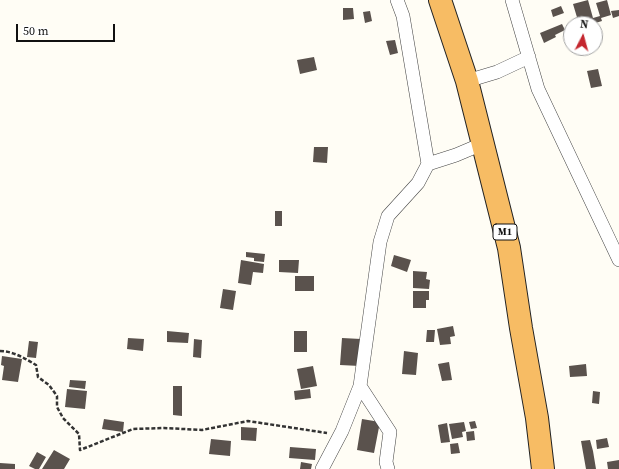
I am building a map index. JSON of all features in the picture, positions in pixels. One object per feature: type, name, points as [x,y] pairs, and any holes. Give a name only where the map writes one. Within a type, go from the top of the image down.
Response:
[{"type":"highway","name":"M1","points":[[440,0],[467,81],[509,248],[544,469]]},
{"type":"street","points":[[322,469],[339,436],[360,386],[380,242],[388,216],[418,183],[428,164],[403,16],[397,0]]},
{"type":"street","points":[[512,0],[538,89],[619,260]]},
{"type":"street","points":[[467,81],[497,72],[529,57]]},
{"type":"street","points":[[428,164],[456,155],[482,144]]},
{"type":"street","points":[[360,386],[390,432],[386,462],[388,469]]},
{"type":"path","points":[[0,351],[5,351],[25,358],[36,365],[38,377],[49,385],[57,396],[57,407],[63,418],[78,434],[80,450],[133,429],[164,428],[202,430],[248,421],[339,436]]},
{"type":"building","points":[[588,0],[592,16],[577,16],[573,4]]},
{"type":"building","points":[[607,0],[611,15],[603,17],[603,16],[600,16],[596,3]]},
{"type":"building","points":[[561,6],[564,13],[553,17],[551,10]]},
{"type":"building","points":[[343,8],[353,8],[354,19],[343,20]]},
{"type":"building","points":[[619,10],[619,16],[613,18],[611,11]]},
{"type":"building","points":[[370,11],[372,21],[365,23],[363,12]]},
{"type":"building","points":[[562,24],[563,26],[563,31],[555,35],[556,37],[544,43],[540,33]]},
{"type":"building","points":[[395,40],[398,53],[390,55],[386,41]]},
{"type":"building","points":[[314,57],[317,70],[300,74],[297,60]]},
{"type":"building","points":[[598,69],[602,86],[591,88],[587,71]]},
{"type":"building","points":[[314,147],[328,147],[327,163],[313,162]]},
{"type":"building","points":[[275,211],[282,211],[282,226],[275,226]]},
{"type":"building","points":[[246,252],[265,254],[264,262],[254,261],[254,258],[246,257]]},
{"type":"building","points":[[394,255],[411,260],[407,272],[391,266]]},
{"type":"building","points":[[241,260],[264,264],[263,273],[253,272],[251,285],[238,283]]},
{"type":"building","points":[[279,260],[299,260],[298,273],[279,272]]},
{"type":"building","points":[[413,271],[427,272],[426,279],[430,280],[429,289],[413,288]]},
{"type":"building","points":[[295,276],[314,276],[314,291],[295,291]]},
{"type":"building","points":[[223,289],[236,291],[233,310],[220,308]]},
{"type":"building","points":[[413,291],[429,291],[429,300],[426,300],[426,308],[413,308]]},
{"type":"building","points":[[453,326],[455,336],[450,337],[451,344],[440,345],[437,329]]},
{"type":"building","points":[[427,330],[435,330],[434,342],[426,342]]},
{"type":"building","points":[[167,331],[189,333],[188,343],[167,342]]},
{"type":"building","points":[[294,331],[307,331],[307,352],[294,352]]},
{"type":"building","points":[[128,338],[144,339],[143,351],[127,349]]},
{"type":"building","points":[[342,338],[361,339],[360,366],[340,365]]},
{"type":"building","points":[[194,339],[202,340],[201,358],[193,357]]},
{"type":"building","points":[[29,341],[38,342],[36,358],[27,357]]},
{"type":"building","points":[[404,351],[418,353],[416,375],[402,374]]},
{"type":"building","points":[[2,356],[22,359],[18,382],[2,380],[4,366],[1,365]]},
{"type":"building","points":[[449,362],[452,380],[442,381],[438,364]]},
{"type":"building","points":[[586,364],[587,376],[570,377],[569,366]]},
{"type":"building","points":[[313,366],[317,386],[301,389],[297,369]]},
{"type":"building","points":[[70,380],[86,381],[85,389],[69,387]]},
{"type":"building","points":[[173,386],[182,386],[182,416],[173,415]]},
{"type":"building","points":[[67,389],[87,391],[85,409],[65,407]]},
{"type":"building","points":[[310,389],[311,398],[295,400],[294,391]]},
{"type":"building","points":[[593,391],[600,392],[599,404],[592,403]]},
{"type":"building","points":[[104,419],[124,422],[123,432],[102,429]]},
{"type":"building","points":[[362,419],[380,422],[374,453],[357,450]]},
{"type":"building","points":[[475,421],[477,428],[471,429],[469,422]]},
{"type":"building","points":[[464,422],[466,431],[462,432],[463,437],[452,439],[449,424]]},
{"type":"building","points":[[447,423],[450,442],[441,443],[438,425]]},
{"type":"building","points":[[241,427],[257,428],[256,441],[241,440]]},
{"type":"building","points":[[474,431],[475,440],[467,441],[466,432]]},
{"type":"building","points":[[607,438],[609,447],[597,449],[596,440]]},
{"type":"building","points":[[211,439],[231,441],[230,456],[209,454]]},
{"type":"building","points":[[590,440],[596,469],[586,469],[581,441]]},
{"type":"building","points":[[458,443],[460,453],[451,454],[450,444]]},
{"type":"building","points":[[290,447],[316,449],[315,460],[289,458]]},
{"type":"building","points":[[54,450],[70,459],[64,469],[42,469]]},
{"type":"building","points":[[37,452],[46,457],[39,469],[35,469],[29,466]]},
{"type":"building","points":[[619,460],[619,469],[608,469],[607,462]]},
{"type":"building","points":[[301,462],[312,464],[311,469],[300,469]]},
{"type":"building","points":[[0,463],[15,464],[15,469],[0,469]]}]
